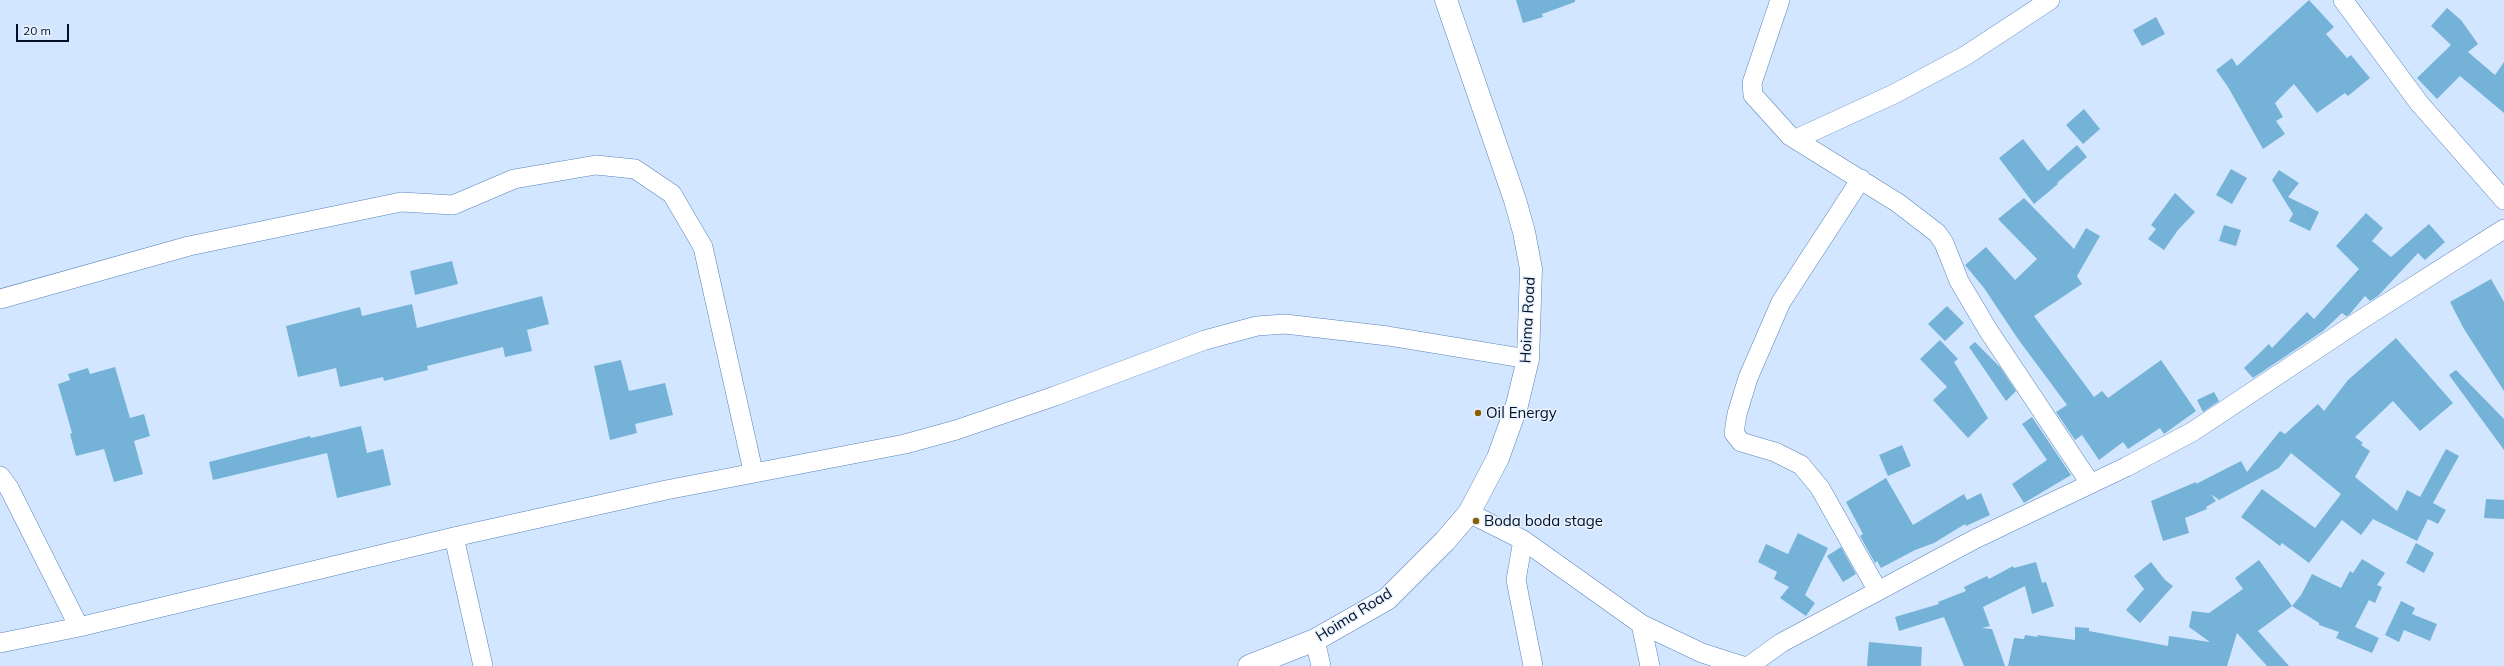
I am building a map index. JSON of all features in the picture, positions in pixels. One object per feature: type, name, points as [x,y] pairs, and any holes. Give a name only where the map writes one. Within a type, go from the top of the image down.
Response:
[{"type":"main road","name":"Hoima Road","points":[[1249,666],[1315,640],[1387,599],[1445,541],[1469,513],[1498,458],[1517,404],[1528,359],[1531,269],[1524,232],[1513,193],[1446,0]]},
{"type":"street","points":[[1780,0],[1752,88],[1753,95],[1781,128],[1796,140],[1861,179],[1926,223],[1937,233],[1944,243],[1959,281],[1988,330],[2090,483]]},
{"type":"street","points":[[1796,140],[1894,94],[1965,56],[2050,0]]},
{"type":"street","points":[[2343,0],[2419,103],[2504,200]]},
{"type":"street","points":[[0,299],[189,246],[371,208],[401,202],[453,205],[514,179],[596,165],[635,169],[672,194],[703,247],[753,471]]},
{"type":"street","points":[[1861,179],[1781,302],[1748,378],[1736,414],[1734,433],[1741,442],[1776,452],[1801,465],[1820,488],[1878,591]]},
{"type":"street","points":[[1749,666],[1781,643],[1976,539],[2192,432],[2359,321],[2504,229]]},
{"type":"street","points":[[0,642],[78,627],[454,537],[753,471],[876,451],[956,430],[1054,396],[1205,340],[1257,326],[1285,324],[1388,336],[1528,359]]},
{"type":"street","points":[[0,476],[9,488],[78,627]]},
{"type":"street","points":[[1469,513],[1524,540],[1640,624],[1702,653],[1743,666]]},
{"type":"street","points":[[454,537],[483,666]]},
{"type":"street","points":[[1524,540],[1516,580],[1533,666]]},
{"type":"street","points":[[1640,624],[1650,666]]},
{"type":"street","points":[[1315,640],[1321,666]]},
{"type":"building","points":[[1516,0],[1575,0],[1575,2],[1542,14],[1543,17],[1523,23]]},
{"type":"building","points":[[2309,0],[2334,27],[2326,34],[2347,58],[2351,55],[2370,78],[2348,96],[2345,93],[2317,113],[2294,84],[2275,103],[2283,117],[2276,121],[2285,134],[2263,149],[2228,87],[2216,70],[2232,58],[2237,66]]},
{"type":"building","points":[[2447,8],[2461,20],[2478,44],[2468,52],[2495,75],[2504,62],[2504,113],[2460,76],[2437,99],[2417,78],[2451,45],[2431,26]]},
{"type":"building","points":[[2156,17],[2165,34],[2142,46],[2133,30]]},
{"type":"building","points":[[2084,109],[2100,129],[2083,144],[2066,125]]},
{"type":"building","points":[[2023,139],[2048,171],[2077,145],[2087,157],[2034,204],[1999,158]]},
{"type":"building","points":[[2231,169],[2247,178],[2232,204],[2216,195]]},
{"type":"building","points":[[2279,170],[2299,183],[2288,197],[2319,212],[2310,231],[2289,221],[2293,214],[2272,180]]},
{"type":"building","points":[[2175,193],[2195,212],[2178,230],[2164,250],[2148,239],[2156,229],[2151,225]]},
{"type":"building","points":[[2024,198],[2074,249],[2086,228],[2100,236],[2077,276],[2082,284],[2034,316],[2094,397],[2102,391],[2108,398],[2161,360],[2196,411],[2164,434],[2160,428],[2128,449],[2123,442],[2099,460],[2082,435],[2075,440],[2056,412],[2067,405],[2018,339],[1984,288],[1965,265],[1986,247],[2015,280],[2037,259],[1998,219]]},
{"type":"building","points":[[2366,213],[2383,228],[2372,241],[2391,257],[2429,224],[2445,242],[2425,260],[2418,253],[2378,296],[2370,301],[2365,296],[2349,315],[2346,316],[2342,313],[2323,331],[2253,378],[2244,368],[2269,344],[2272,348],[2307,312],[2314,319],[2359,269],[2336,246]]},
{"type":"building","points":[[2224,225],[2241,230],[2236,246],[2219,241]]},
{"type":"building","points":[[452,261],[458,284],[415,295],[410,271]]},
{"type":"building","points":[[2491,279],[2504,302],[2504,391],[2464,329],[2450,302]]},
{"type":"building","points":[[542,296],[549,324],[527,330],[532,351],[505,357],[503,347],[427,366],[428,370],[384,381],[383,377],[340,387],[336,368],[298,377],[286,326],[360,307],[362,316],[412,304],[417,328]]},
{"type":"building","points":[[1947,306],[1964,323],[1945,341],[1928,324]]},
{"type":"building","points":[[2396,338],[2453,403],[2420,431],[2393,401],[2355,437],[2363,443],[2361,445],[2370,451],[2355,477],[2397,511],[2407,490],[2420,497],[2446,449],[2459,456],[2433,503],[2446,510],[2438,524],[2428,519],[2417,541],[2373,519],[2361,535],[2342,520],[2309,563],[2282,543],[2280,546],[2241,517],[2262,489],[2315,528],[2341,494],[2291,453],[2279,468],[2219,500],[2211,494],[2216,501],[2206,507],[2207,509],[2185,518],[2189,533],[2163,541],[2151,501],[2196,482],[2196,484],[2241,461],[2247,472],[2280,431],[2285,434],[2318,404],[2324,411],[2348,380]]},
{"type":"building","points":[[1940,340],[1958,359],[1954,362],[1988,418],[1968,438],[1933,400],[1947,387],[1920,359]]},
{"type":"building","points":[[1975,342],[2000,367],[2016,391],[2006,401],[1969,347]]},
{"type":"building","points":[[621,360],[629,391],[665,383],[673,415],[635,424],[637,433],[610,440],[594,366]]},
{"type":"building","points":[[115,367],[130,418],[144,414],[150,436],[134,441],[143,474],[114,482],[104,449],[76,456],[70,434],[72,433],[58,384],[70,380],[68,374],[88,368],[90,374]]},
{"type":"building","points":[[2456,370],[2504,419],[2504,450],[2449,375]]},
{"type":"building","points":[[2214,392],[2219,401],[2203,412],[2197,400]]},
{"type":"building","points":[[2032,417],[2071,475],[2024,503],[2012,484],[2047,460],[2022,424]]},
{"type":"building","points":[[361,426],[367,453],[383,449],[391,485],[337,498],[327,453],[213,480],[209,462],[310,436],[311,438]]},
{"type":"building","points":[[1902,445],[1911,466],[1888,476],[1879,455]]},
{"type":"building","points":[[1886,478],[1913,525],[1964,494],[1967,500],[1981,493],[1990,515],[1966,526],[1965,524],[1934,543],[1915,550],[1881,568],[1877,561],[1875,563],[1860,536],[1863,534],[1846,502]]},
{"type":"building","points":[[2486,499],[2504,500],[2504,519],[2484,518]]},
{"type":"building","points":[[1798,533],[1828,548],[1805,595],[1815,603],[1806,616],[1780,598],[1789,587],[1774,579],[1777,572],[1758,562],[1766,544],[1788,554]]},
{"type":"building","points":[[2416,543],[2434,553],[2424,573],[2406,563]]},
{"type":"building","points":[[1841,547],[1856,574],[1843,582],[1827,556]]},
{"type":"building","points":[[2362,559],[2385,573],[2377,585],[2382,587],[2375,603],[2369,600],[2355,627],[2379,638],[2372,653],[2336,638],[2339,632],[2319,625],[2319,623],[2292,606],[2301,595],[2312,574],[2341,588],[2350,571],[2353,573]]},
{"type":"building","points":[[2259,560],[2292,606],[2258,631],[2289,666],[2267,666],[2237,633],[2227,666],[2008,666],[2014,638],[2024,639],[2025,635],[2038,637],[2037,635],[2075,640],[2075,627],[2089,628],[2089,631],[2168,646],[2169,636],[2210,642],[2189,627],[2192,611],[2209,613],[2243,589],[2235,578]]},
{"type":"building","points":[[2036,562],[2042,583],[2046,582],[2054,606],[2032,614],[2025,586],[1983,607],[1990,626],[1982,628],[1992,629],[2005,666],[1964,666],[1944,617],[1899,631],[1895,617],[1939,604],[1938,602],[1966,591],[1964,587],[1987,576],[1989,579],[2013,566],[2014,568]]},
{"type":"building","points":[[2151,562],[2165,580],[2173,586],[2140,623],[2126,610],[2144,589],[2134,576]]},
{"type":"building","points":[[2401,601],[2415,608],[2412,614],[2437,624],[2430,641],[2404,630],[2399,642],[2385,635]]},
{"type":"building","points":[[1869,642],[1922,647],[1921,666],[1867,666]]},
{"type":"place","name":"Oil Energy","points":[[1478,413]]},
{"type":"place","name":"Boda boda stage","points":[[1476,521]]}]
